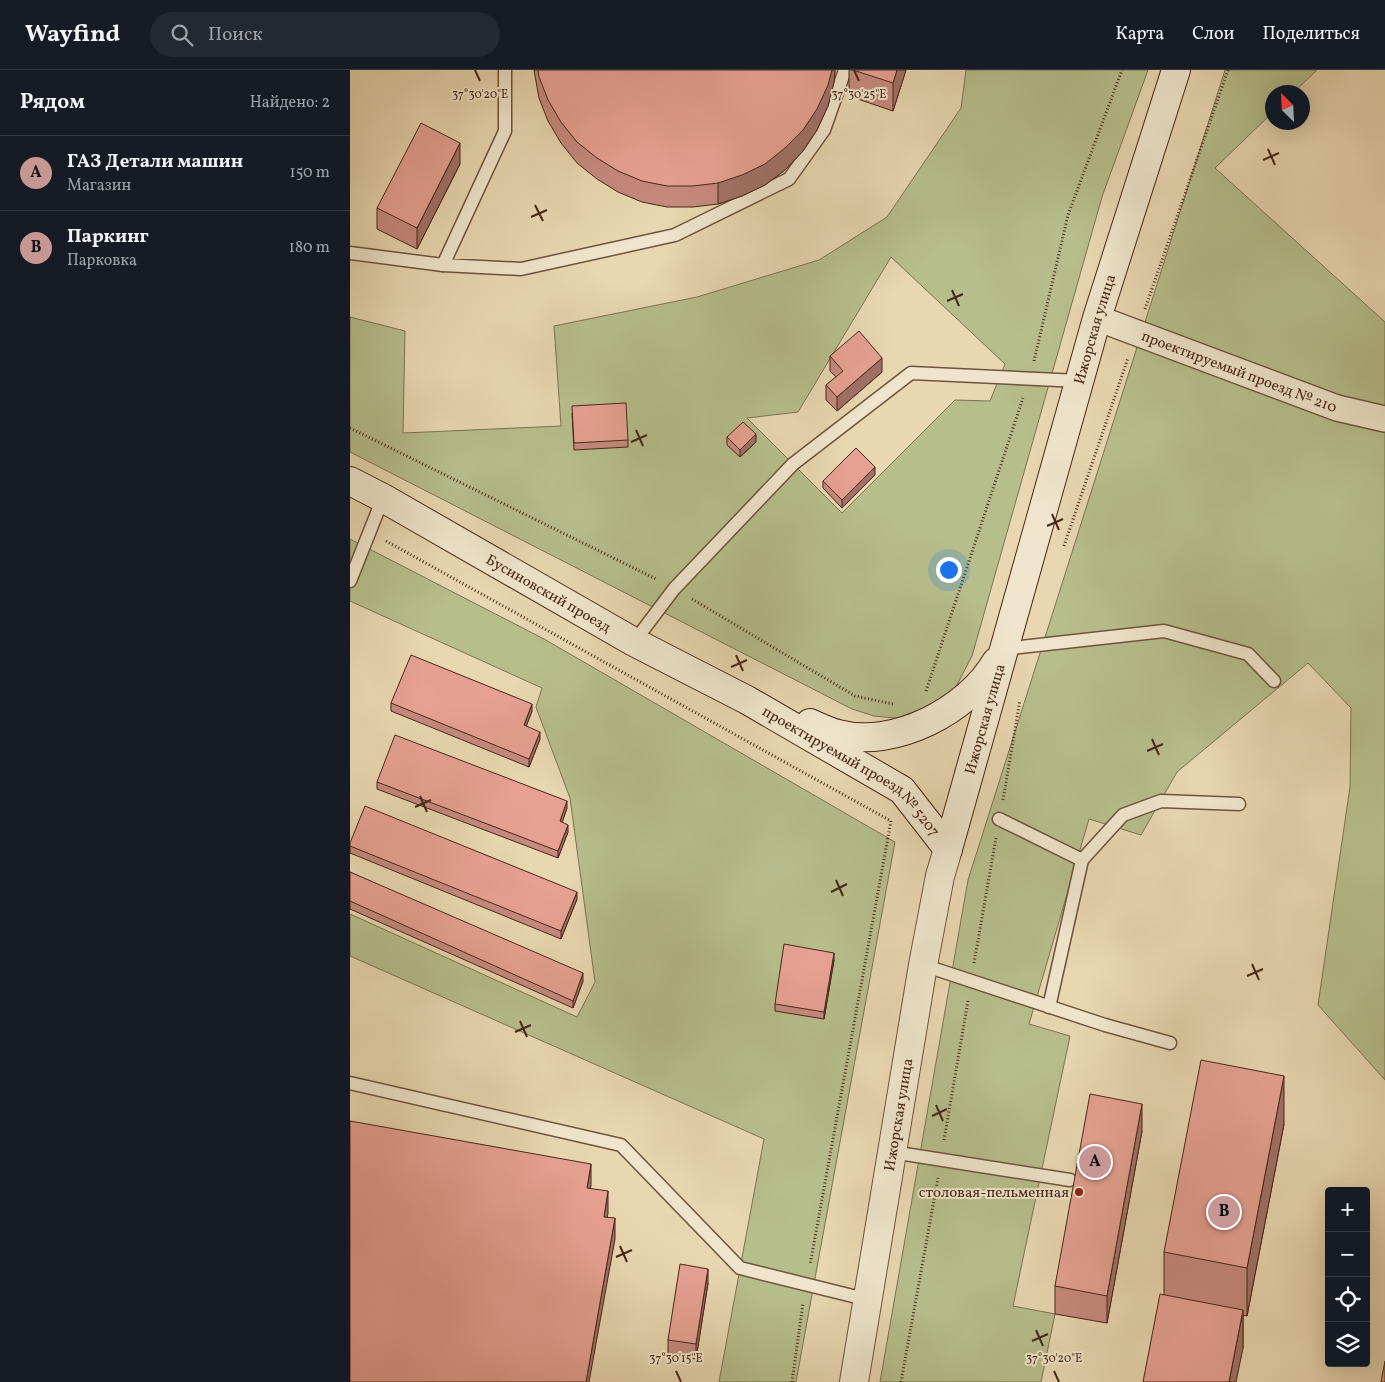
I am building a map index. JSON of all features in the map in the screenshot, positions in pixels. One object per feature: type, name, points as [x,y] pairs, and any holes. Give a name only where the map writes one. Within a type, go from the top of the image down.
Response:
[{"type":"main road","name":"Ижорская улица","points":[[854,1382],[869,1300],[922,966],[940,876],[1097,318],[1176,70]]},
{"type":"main road","name":"Бусиновский проезд","points":[[350,481],[634,642],[747,700]]},
{"type":"main road","points":[[747,700],[839,734],[880,736],[917,726],[946,712],[977,686],[992,669],[1003,649]]},
{"type":"main road","name":"проектируемый проезд № 5207","points":[[747,700],[902,790],[948,849]]},
{"type":"street","name":"проектируемый проезд № 210","points":[[1097,318],[1337,408],[1385,419]]},
{"type":"lane","points":[[443,265],[505,131],[505,70]]},
{"type":"lane","points":[[350,252],[443,265],[521,269],[675,235],[789,179],[824,130],[845,70]]},
{"type":"lane","points":[[634,642],[674,588],[793,464],[911,374],[1079,381]]},
{"type":"lane","points":[[350,581],[383,498]]},
{"type":"lane","points":[[1003,649],[1164,631],[1248,654],[1274,681]]},
{"type":"lane","points":[[1050,1007],[1082,860],[1123,815],[1161,801],[1239,804]]},
{"type":"lane","points":[[1000,819],[1082,860]]},
{"type":"lane","points":[[922,966],[1170,1043]]},
{"type":"lane","points":[[350,1083],[621,1145],[740,1268],[869,1300]]},
{"type":"lane","points":[[892,1152],[1070,1180]]},
{"type":"path","points":[[925,694],[1030,379],[1068,215],[1122,70]]},
{"type":"path","points":[[1061,554],[1228,70]]},
{"type":"path","points":[[350,428],[674,588],[855,696],[893,704],[901,702]]},
{"type":"path","points":[[369,531],[891,821],[806,1285],[792,1382]]},
{"type":"path","points":[[901,1382],[1021,694]]},
{"type":"green space","points":[[966,70],[1148,70],[1102,197],[972,656],[958,683],[946,700],[906,719],[874,716],[852,709],[350,452],[350,317],[405,331],[403,433],[561,426],[554,326],[697,297],[819,260],[887,217],[961,108]],"holes":[[[891,257],[1005,364],[990,401],[955,400],[842,513],[747,418],[798,412]]]},
{"type":"green space","points":[[1225,70],[1317,70],[1301,85],[1265,85],[1265,120],[1215,168],[1385,322],[1385,1080],[1318,1005],[1350,787],[1351,708],[1308,663],[1177,772],[1141,835],[1089,819],[1029,1024],[1070,1036],[1013,1306],[1055,1314],[1041,1382],[880,1382],[968,880]]},
{"type":"green space","points":[[350,539],[544,639],[895,842],[796,1382],[719,1382],[764,1139],[350,956],[350,914],[577,1017],[595,982],[570,798],[536,707],[542,688],[350,601]]},
{"type":"building","points":[[538,70],[832,70],[828,85],[817,109],[803,130],[765,164],[742,175],[718,183],[693,186],[667,186],[642,181],[618,171],[597,158],[577,142],[561,122],[548,100]]},
{"type":"building","points":[[853,70],[897,70],[893,83]]},
{"type":"building","points":[[421,123],[460,143],[417,228],[377,208]]},
{"type":"building","points":[[859,331],[882,358],[837,397],[826,385],[843,371],[830,356]]},
{"type":"building","points":[[626,403],[628,440],[574,443],[572,406]]},
{"type":"building","points":[[743,422],[756,434],[740,450],[727,437]]},
{"type":"building","points":[[856,448],[875,467],[842,500],[823,481]]},
{"type":"building","points":[[411,655],[532,704],[524,725],[540,732],[529,759],[391,703]]},
{"type":"building","points":[[395,735],[567,801],[560,821],[568,825],[558,851],[377,782]]},
{"type":"building","points":[[365,806],[577,892],[561,931],[350,846]]},
{"type":"building","points":[[350,872],[583,973],[573,1001],[350,901]]},
{"type":"building","points":[[784,944],[834,953],[824,1012],[775,1004]]},
{"type":"building","points":[[1201,1060],[1284,1076],[1247,1268],[1164,1252]]},
{"type":"building","points":[[1090,1094],[1142,1104],[1107,1296],[1055,1286]]},
{"type":"building","points":[[350,1121],[591,1164],[587,1188],[608,1191],[604,1217],[615,1218],[586,1382],[350,1382]]},
{"type":"building","points":[[680,1264],[708,1269],[696,1344],[668,1340]]},
{"type":"building","points":[[1160,1294],[1243,1310],[1229,1382],[1143,1382]]},
{"type":"building","points":[[1385,1361],[1385,1382],[1381,1382]]},
{"type":"place","name":"ГАЗ Детали машин","points":[[1095,1162]]},
{"type":"place","name":"столовая-пельменная","points":[[1079,1192]]},
{"type":"place","name":"Паркинг","points":[[1224,1212]]}]
